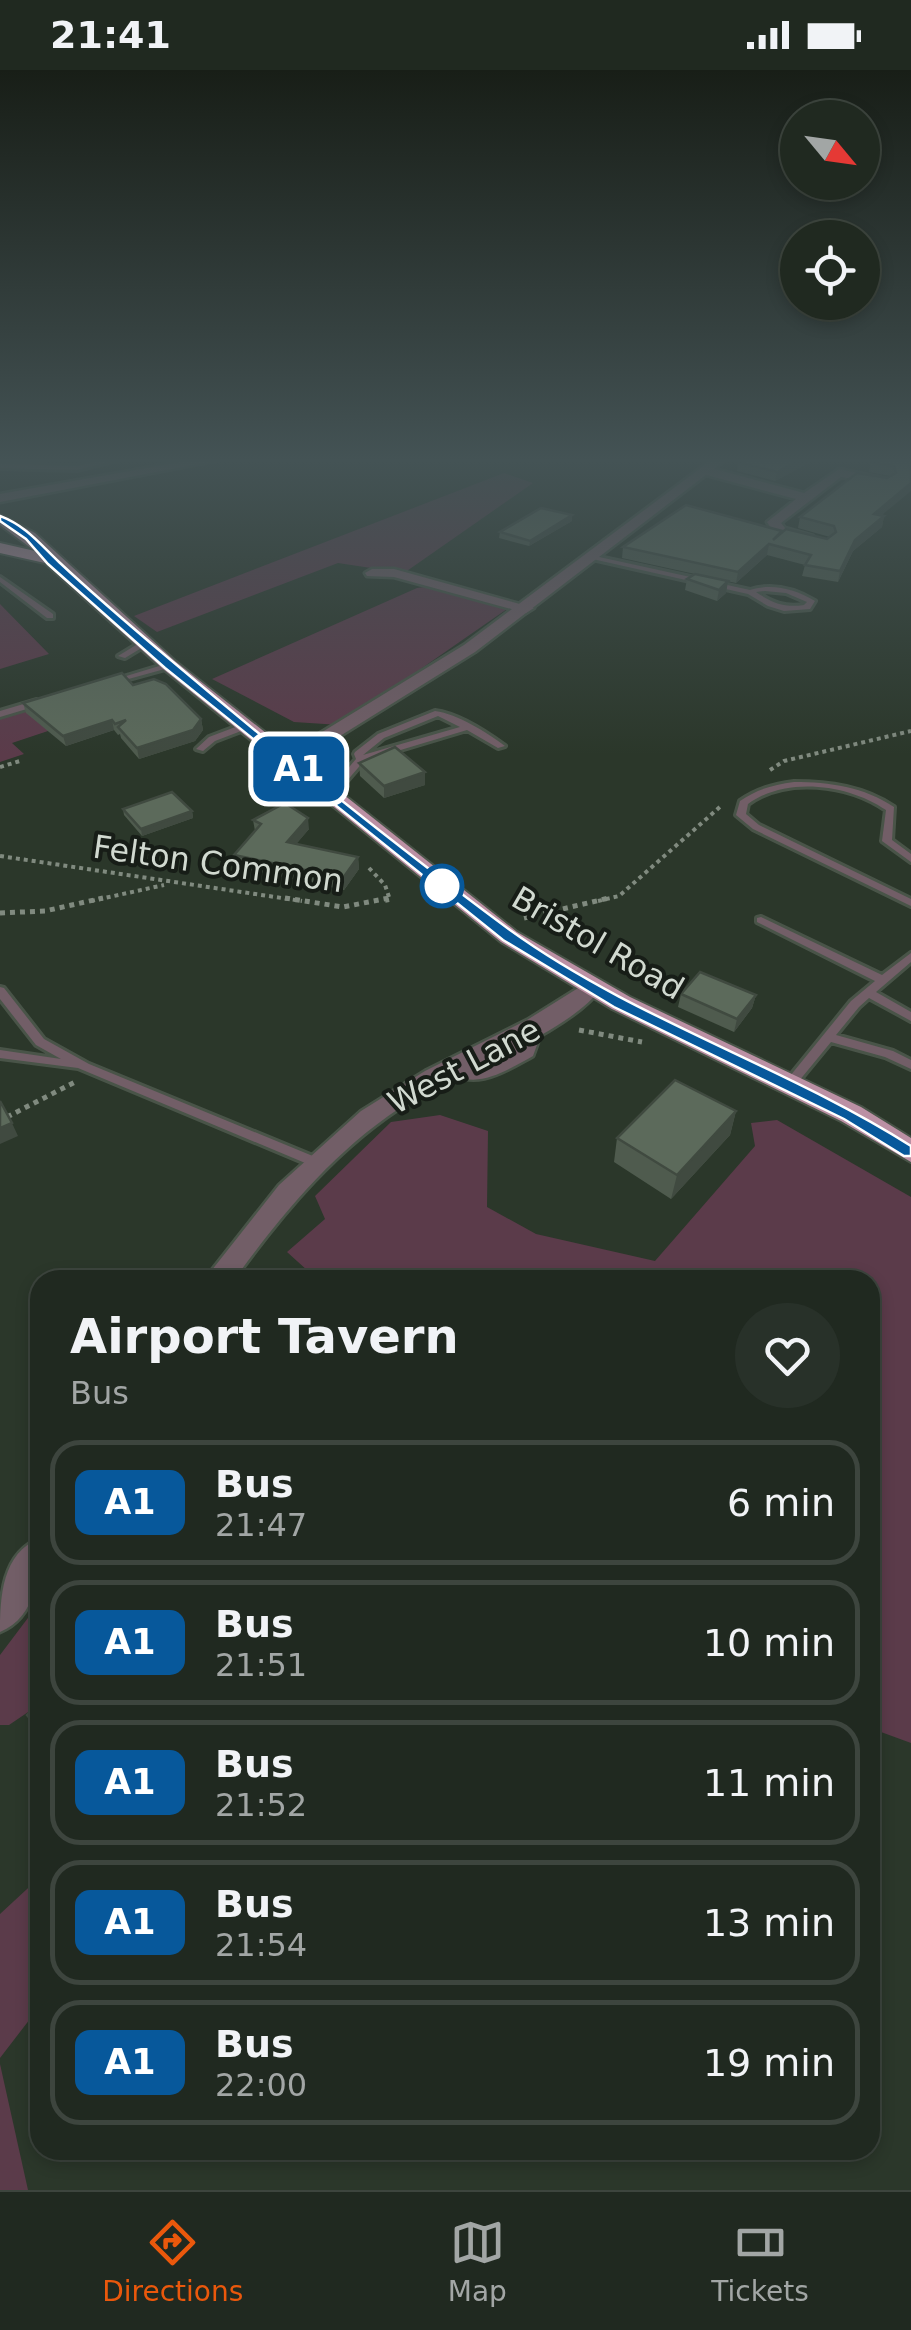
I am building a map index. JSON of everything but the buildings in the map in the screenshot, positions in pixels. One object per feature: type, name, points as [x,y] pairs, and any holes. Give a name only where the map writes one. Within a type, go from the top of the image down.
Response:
[{"type":"highway","name":"Bristol Road","points":[[41,557],[50,559],[169,665],[493,925],[592,987],[790,1084],[911,1151]]},
{"type":"street","points":[[289,760],[424,679],[590,558]]},
{"type":"street","points":[[372,573],[394,573],[526,608]]},
{"type":"street","name":"West Lane","points":[[226,1270],[275,1205],[315,1162],[375,1113],[530,1031],[565,1010],[592,987]]},
{"type":"street","points":[[5,1602],[30,1568]]},
{"type":"lane","points":[[590,558],[668,578],[686,576],[750,592],[774,608],[793,611],[807,607],[811,601],[761,587],[750,592]]},
{"type":"lane","points":[[0,579],[50,616]]},
{"type":"lane","points":[[122,656],[144,644]]},
{"type":"lane","points":[[100,685],[169,665]]},
{"type":"lane","points":[[0,714],[52,698]]},
{"type":"lane","points":[[361,759],[358,754],[381,736],[438,713],[502,746]]},
{"type":"lane","points":[[200,749],[212,739],[246,726]]},
{"type":"lane","points":[[330,795],[361,759],[468,726]]},
{"type":"lane","points":[[911,859],[887,841],[891,809],[871,798],[787,784],[767,786],[743,803],[741,815],[756,827],[911,903]]},
{"type":"lane","points":[[762,920],[882,980]]},
{"type":"lane","points":[[790,1084],[868,992],[911,956]]},
{"type":"lane","points":[[0,991],[40,1042],[82,1066],[315,1162]]},
{"type":"lane","points":[[868,992],[911,1018]]},
{"type":"lane","points":[[828,1037],[890,1054],[911,1065]]},
{"type":"lane","points":[[0,1054],[82,1066]]},
{"type":"path","points":[[769,771],[784,761],[911,731]]},
{"type":"path","points":[[0,767],[20,761]]},
{"type":"path","points":[[493,925],[620,896],[726,802]]},
{"type":"path","name":"Felton Common","points":[[0,856],[342,907],[390,900],[385,885],[368,868]]},
{"type":"path","points":[[0,913],[45,911],[168,884]]},
{"type":"path","points":[[572,1030],[658,1046]]},
{"type":"path","points":[[7,1117],[96,1072]]},
{"type":"shaded area","points":[[287,557],[427,557],[404,573],[338,563],[157,632],[134,616]]},
{"type":"shaded area","points":[[432,586],[507,609],[340,725],[294,722],[212,679],[417,588]]},
{"type":"shaded area","points":[[0,604],[49,654],[0,669]]},
{"type":"shaded area","points":[[39,705],[54,729],[12,743],[24,754],[0,762],[0,718]]},
{"type":"shaded area","points":[[440,1115],[488,1131],[487,1207],[536,1234],[655,1261],[755,1146],[751,1123],[777,1120],[911,1197],[911,1743],[880,1732],[880,1270],[307,1270],[287,1252],[325,1219],[315,1196],[391,1122]]},
{"type":"shaded area","points":[[30,1615],[30,1711],[9,1725],[0,1725],[0,1655]]},
{"type":"shaded area","points":[[30,1886],[30,2019],[0,2058],[0,1914]]},
{"type":"shaded area","points":[[0,2064],[28,2190],[0,2190]]},
{"type":"bus line","name":"A1","points":[[49,557],[169,665],[509,937],[620,1003],[851,1114],[911,1151]]}]
